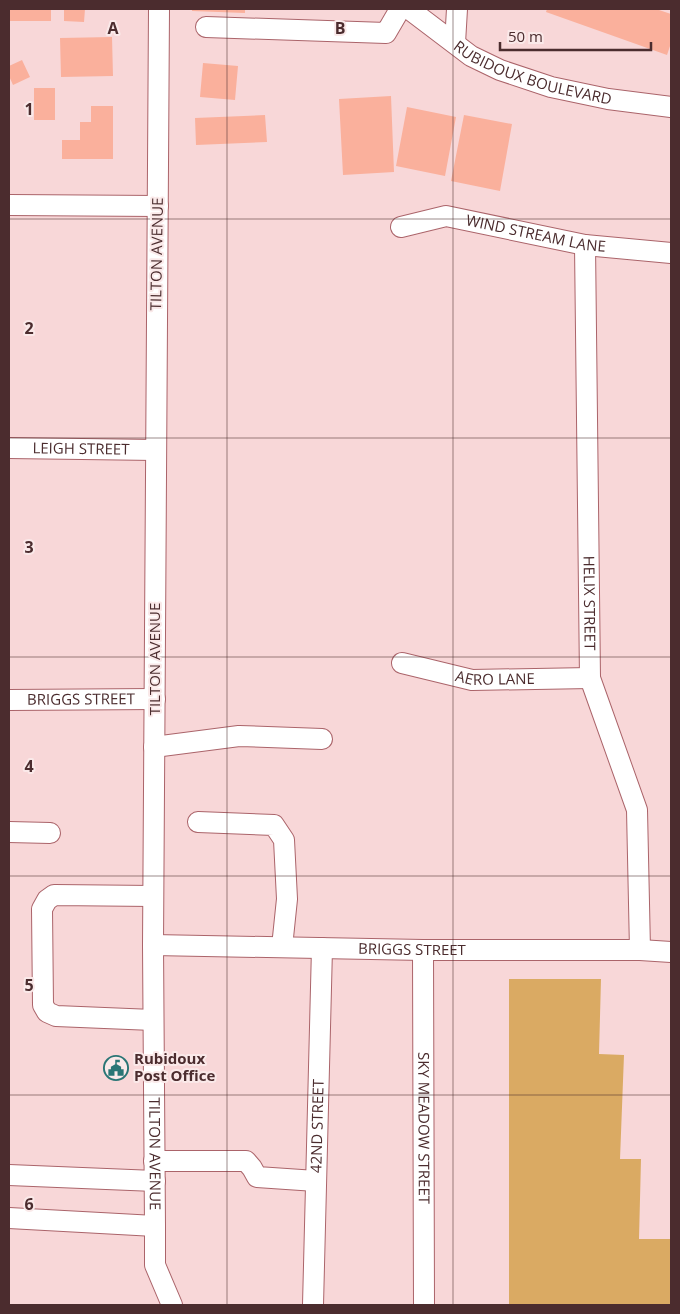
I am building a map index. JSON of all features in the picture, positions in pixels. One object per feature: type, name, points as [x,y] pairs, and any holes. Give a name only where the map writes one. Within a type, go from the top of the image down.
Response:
[{"type":"street","name":"TILTON AVENUE","points":[[159,9],[153,896],[155,1265],[172,1305]]},
{"type":"street","points":[[206,28],[386,33],[400,9]]},
{"type":"street","name":"RUBIDOUX BOULEVARD","points":[[409,9],[471,56],[500,70],[551,87],[608,99],[671,107]]},
{"type":"street","points":[[455,43],[456,9]]},
{"type":"street","points":[[9,205],[158,206]]},
{"type":"street","name":"WIND STREAM LANE","points":[[402,227],[446,216],[585,245],[671,253]]},
{"type":"street","name":"HELIX STREET","points":[[585,245],[590,678],[637,810],[640,950]]},
{"type":"street","name":"LEIGH STREET","points":[[9,448],[155,450]]},
{"type":"street","name":"AERO LANE","points":[[402,662],[472,680],[590,678]]},
{"type":"street","name":"BRIGGS STREET","points":[[9,700],[154,699]]},
{"type":"street","points":[[154,747],[239,736],[322,739]]},
{"type":"street","points":[[198,822],[274,825],[284,840],[287,899],[282,948]]},
{"type":"street","points":[[9,832],[50,833]]},
{"type":"street","points":[[153,896],[54,895],[47,900],[42,909],[43,1004],[47,1012],[56,1016],[153,1020]]},
{"type":"street","name":"BRIGGS STREET","points":[[153,946],[423,950],[640,950],[671,952]]},
{"type":"street","name":"42ND STREET","points":[[313,1305],[322,948]]},
{"type":"street","name":"SKY MEADOW STREET","points":[[423,950],[424,1305]]},
{"type":"street","points":[[154,1161],[246,1161],[257,1177],[316,1181]]},
{"type":"street","points":[[9,1174],[155,1181]]},
{"type":"street","points":[[9,1218],[155,1226]]},
{"type":"shaded area","points":[[509,979],[601,979],[599,1054],[624,1055],[620,1159],[641,1159],[639,1239],[671,1239],[671,1305],[509,1305]]},
{"type":"building","points":[[9,9],[51,9],[51,21],[9,21]]},
{"type":"building","points":[[64,9],[85,9],[84,22],[64,21]]},
{"type":"building","points":[[192,9],[245,9],[245,13],[192,11]]},
{"type":"building","points":[[547,9],[656,9],[671,14],[671,43],[667,55],[546,12]]},
{"type":"building","points":[[112,37],[113,76],[61,77],[60,38]]},
{"type":"building","points":[[22,60],[30,77],[13,85],[9,76],[9,66]]},
{"type":"building","points":[[203,63],[238,66],[235,100],[200,97]]},
{"type":"building","points":[[34,88],[55,88],[55,120],[34,120]]},
{"type":"building","points":[[391,96],[394,172],[343,175],[339,99]]},
{"type":"building","points":[[91,106],[113,106],[113,159],[62,159],[62,140],[80,140],[80,122],[91,122]]},
{"type":"building","points":[[407,107],[456,117],[445,176],[396,166]]},
{"type":"building","points":[[265,115],[267,142],[196,145],[195,118]]},
{"type":"building","points":[[464,115],[512,124],[500,191],[451,181]]},
{"type":"place","name":"Rubidoux Post Office","points":[[116,1068]]}]
